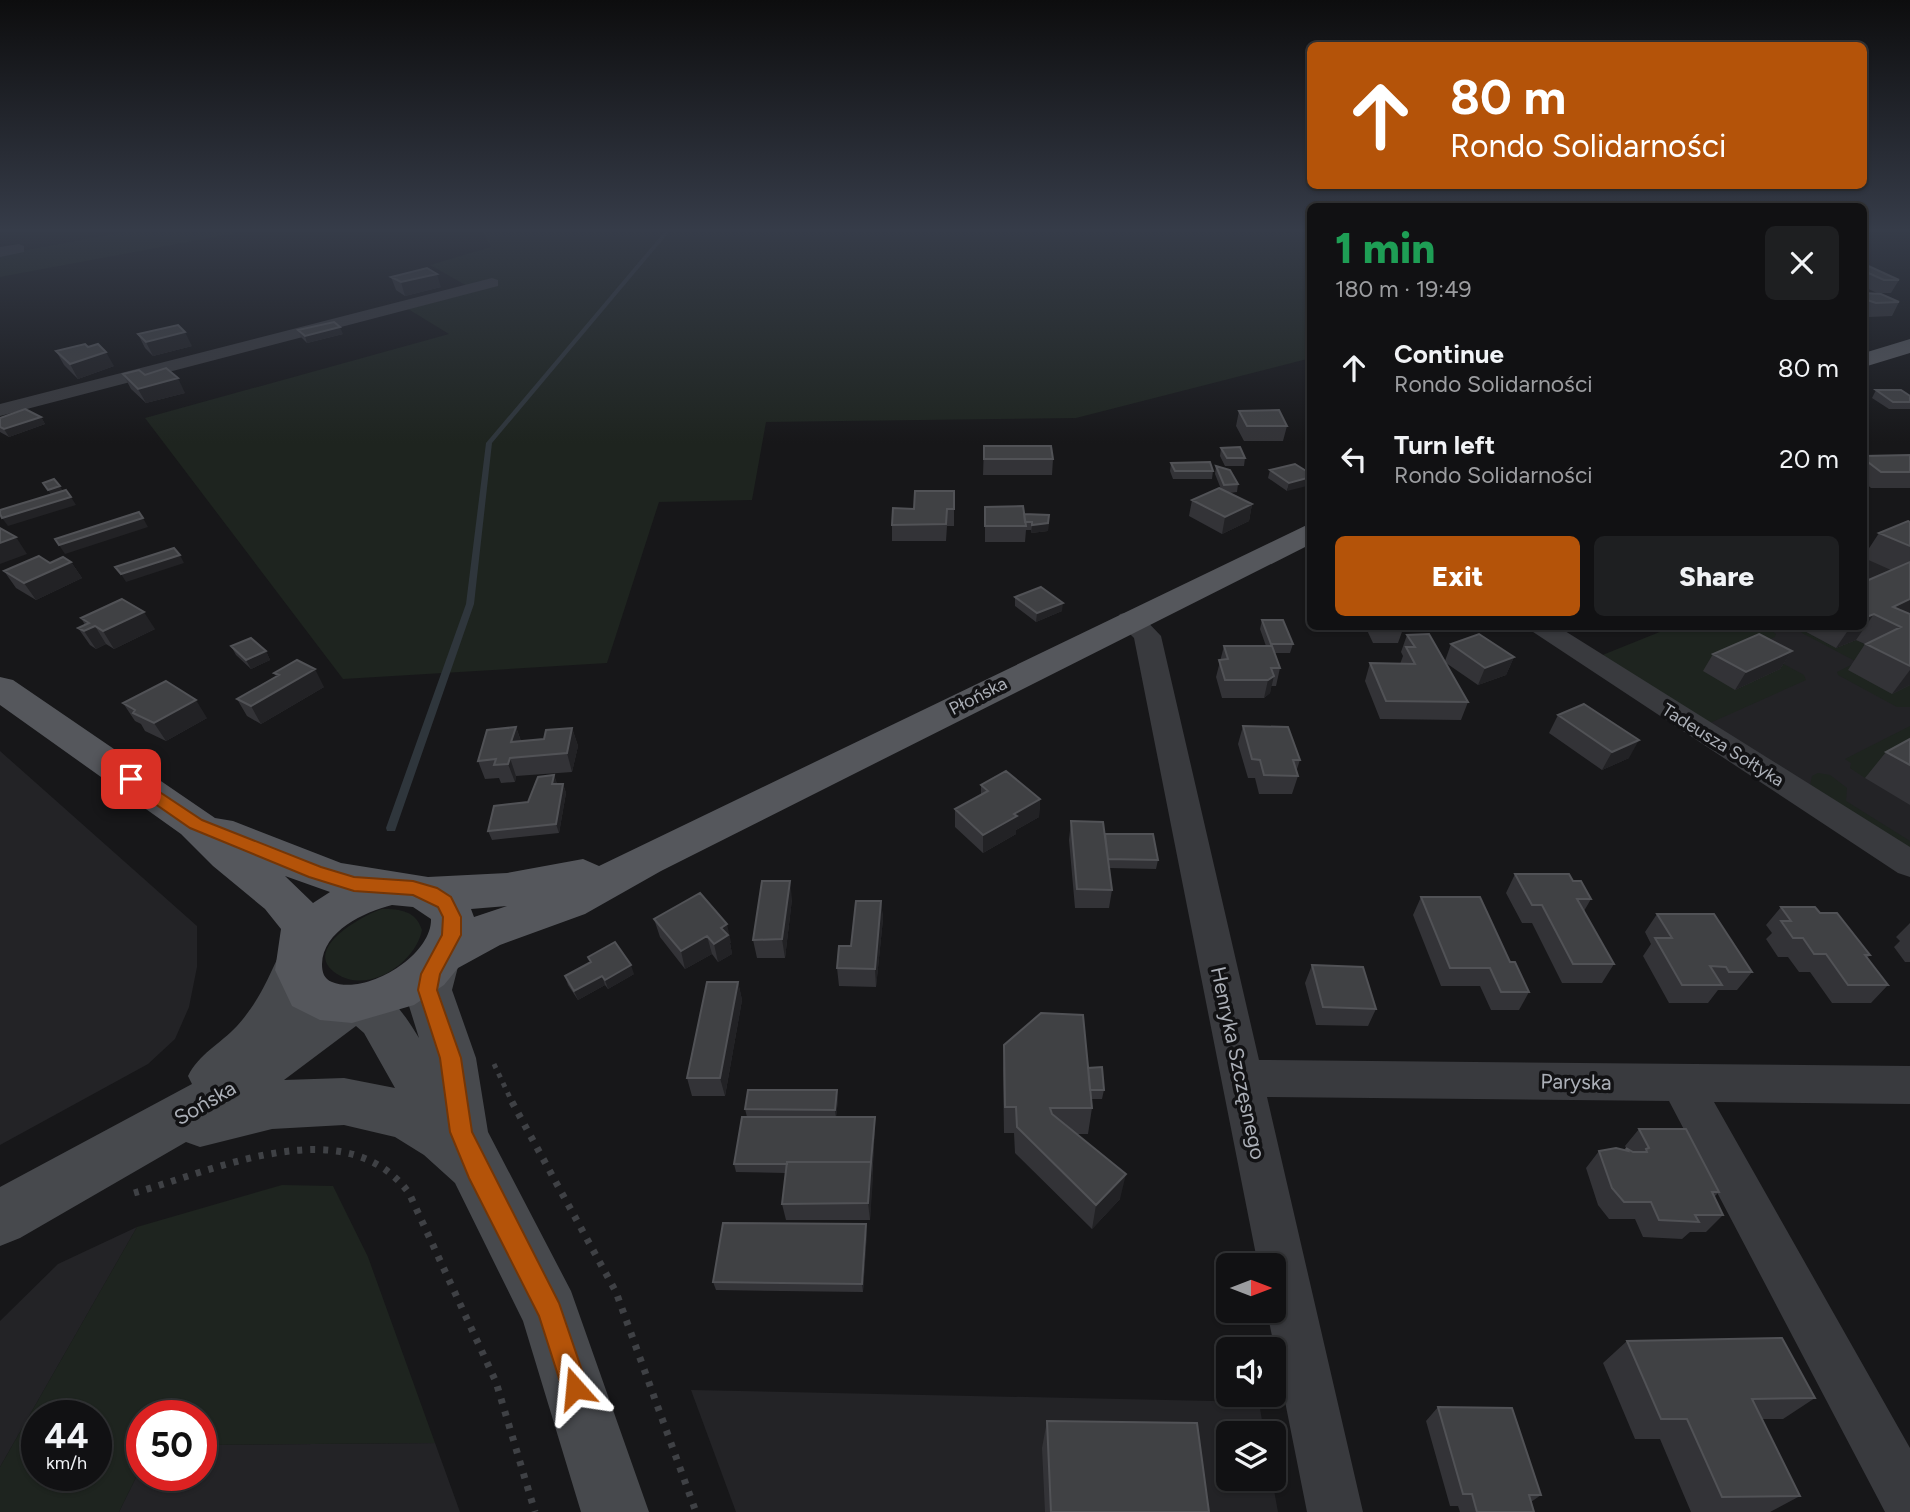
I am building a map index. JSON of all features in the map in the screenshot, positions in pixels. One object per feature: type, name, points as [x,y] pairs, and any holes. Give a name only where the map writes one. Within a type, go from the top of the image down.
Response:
[{"type":"main road","points":[[1867,359],[1910,346]]},
{"type":"main road","name":"Płońska","points":[[439,959],[484,932],[569,902],[646,860],[1307,534]]},
{"type":"main road","points":[[0,688],[196,824],[228,855],[281,897],[299,918],[304,929],[298,959],[302,986],[315,997],[368,1006],[381,1017],[417,1080],[469,1151],[550,1312],[615,1512]]},
{"type":"main road","name":"Płońska","points":[[196,824],[315,872],[354,884],[412,891],[471,895],[513,891],[646,860]]},
{"type":"main road","points":[[298,959],[313,930],[338,908],[370,893],[412,891],[444,902],[452,917],[451,935],[428,990],[451,1058],[469,1151]]},
{"type":"main road","name":"Sońska","points":[[54,1189],[221,1072],[253,1043],[286,999],[298,959]]},
{"type":"main road","points":[[351,1003],[400,990],[439,959]]},
{"type":"main road","name":"Sońska","points":[[0,1218],[236,1087],[351,1003]]},
{"type":"main road","points":[[134,1143],[233,1113],[287,1101],[323,1099],[369,1105],[414,1121],[469,1151]]},
{"type":"street","points":[[0,410],[420,302]]},
{"type":"street","name":"Henryka Szczęsnego","points":[[1130,620],[1147,636],[1335,1512]]},
{"type":"street","name":"Tadeusza Sołtyka","points":[[1543,630],[1910,864]]},
{"type":"street","name":"Paryska","points":[[1241,1078],[1910,1085]]},
{"type":"street","points":[[1681,1083],[1910,1502]]},
{"type":"path","points":[[492,1059],[519,1117],[615,1292],[696,1512]]},
{"type":"path","points":[[125,1195],[301,1151],[344,1150],[382,1164],[398,1177],[409,1194],[496,1382],[536,1512]]},
{"type":"shaded area","points":[[436,302],[1307,302],[1307,359],[1076,418],[766,422],[752,500],[659,502],[607,663],[343,679],[145,418],[449,334],[408,309]]},
{"type":"shaded area","points":[[1898,536],[1910,541],[1910,848],[1710,723],[1673,630],[1867,630],[1867,549]]},
{"type":"shaded area","points":[[1665,630],[1771,630],[1776,634],[1775,637],[1752,647],[1804,675],[1806,680],[1710,723],[1600,656]]},
{"type":"shaded area","points":[[1800,630],[1836,648],[1856,640],[1883,653],[1892,693],[1910,685],[1910,707],[1897,707],[1838,675],[1837,672],[1857,662]]},
{"type":"shaded area","points":[[1910,726],[1910,755],[1865,778],[1850,768],[1851,763],[1845,759]]},
{"type":"shaded area","points":[[0,751],[197,926],[197,967],[189,1007],[175,1039],[148,1064],[0,1145]]},
{"type":"shaded area","points":[[1818,773],[1830,775],[1847,788],[1846,801],[1910,841],[1910,848],[1810,786],[1812,776]]},
{"type":"shaded area","points":[[382,909],[407,912],[416,919],[422,930],[411,953],[401,964],[376,978],[350,979],[337,974],[327,965],[325,955],[330,944],[349,926]]},
{"type":"shaded area","points":[[282,1185],[333,1186],[368,1257],[435,1443],[217,1445],[217,1400],[126,1400],[126,1491],[129,1491],[119,1512],[0,1512],[0,1467],[21,1430],[21,1491],[112,1491],[112,1400],[38,1400],[137,1227]]},
{"type":"shaded area","points":[[137,1227],[38,1400],[21,1400],[21,1430],[0,1467],[0,1321],[58,1264]]},
{"type":"shaded area","points":[[691,1390],[1216,1401],[1216,1407],[1260,1407],[1262,1421],[1216,1421],[1216,1491],[1274,1491],[1278,1512],[736,1512]]},
{"type":"shaded area","points":[[435,1443],[460,1512],[119,1512],[129,1491],[217,1491],[217,1445]]},
{"type":"building","points":[[334,322],[340,327],[305,336],[298,330]]},
{"type":"building","points":[[178,325],[185,332],[146,342],[138,334]]},
{"type":"building","points":[[85,344],[88,347],[98,344],[106,352],[70,364],[56,351]]},
{"type":"building","points":[[166,368],[178,378],[138,389],[123,374],[139,370],[145,375]]},
{"type":"building","points":[[1876,390],[1901,390],[1910,396],[1910,402],[1893,402]]},
{"type":"building","points":[[25,409],[41,417],[4,429],[0,427],[0,418]]},
{"type":"building","points":[[1279,410],[1287,426],[1247,426],[1239,411]]},
{"type":"building","points":[[984,446],[1051,446],[1053,459],[984,459]]},
{"type":"building","points":[[1240,447],[1245,458],[1227,458],[1221,448]]},
{"type":"building","points":[[1910,455],[1910,472],[1881,472],[1867,461],[1867,456]]},
{"type":"building","points":[[1210,462],[1213,471],[1175,471],[1171,463]]},
{"type":"building","points":[[1295,464],[1307,472],[1307,478],[1289,483],[1270,470]]},
{"type":"building","points":[[1216,466],[1230,470],[1238,484],[1224,485]]},
{"type":"building","points":[[54,479],[60,486],[48,490],[43,483]]},
{"type":"building","points":[[1219,488],[1252,504],[1225,517],[1192,500]]},
{"type":"building","points":[[66,490],[71,497],[2,518],[0,514],[0,510]]},
{"type":"building","points":[[915,491],[954,491],[954,509],[947,509],[946,524],[892,525],[893,508],[914,509]]},
{"type":"building","points":[[1023,506],[1026,526],[985,526],[985,507]]},
{"type":"building","points":[[139,512],[143,518],[59,545],[55,539]]},
{"type":"building","points":[[1024,514],[1049,515],[1048,523],[1032,525],[1032,522],[1025,522]]},
{"type":"building","points":[[1908,521],[1910,546],[1879,533]]},
{"type":"building","points":[[0,528],[16,537],[0,543]]},
{"type":"building","points":[[174,548],[180,555],[121,574],[115,567]]},
{"type":"building","points":[[39,556],[50,563],[63,557],[71,562],[24,583],[4,571]]},
{"type":"building","points":[[1910,562],[1910,599],[1893,607],[1910,614],[1910,666],[1866,644],[1901,627],[1874,614],[1867,617],[1867,581]]},
{"type":"building","points":[[1041,587],[1063,603],[1037,613],[1015,597]]},
{"type":"building","points":[[122,599],[144,612],[103,631],[95,626],[84,631],[78,628],[89,623],[81,618]]},
{"type":"building","points":[[1262,620],[1283,620],[1293,644],[1271,644]]},
{"type":"building","points":[[1429,634],[1468,702],[1386,701],[1370,663],[1415,664],[1406,647],[1415,647],[1407,635]]},
{"type":"building","points":[[1479,634],[1514,657],[1485,668],[1451,644]]},
{"type":"building","points":[[1759,634],[1792,651],[1746,672],[1713,654]]},
{"type":"building","points":[[251,638],[266,651],[246,660],[231,646]]},
{"type":"building","points":[[1224,646],[1272,646],[1280,668],[1271,668],[1274,676],[1268,680],[1225,680],[1219,660],[1228,659]]},
{"type":"building","points":[[297,660],[315,669],[251,706],[237,699],[279,675],[274,673]]},
{"type":"building","points":[[166,681],[196,700],[154,723],[133,713],[135,710],[123,703]]},
{"type":"building","points":[[1584,704],[1639,740],[1612,752],[1558,715]]},
{"type":"building","points":[[1243,726],[1288,727],[1300,760],[1293,760],[1298,776],[1264,775],[1260,760],[1252,759]]},
{"type":"building","points":[[516,727],[511,742],[544,739],[546,730],[572,728],[567,753],[510,758],[508,764],[494,765],[496,759],[478,761],[487,730]]},
{"type":"building","points":[[1910,739],[1910,765],[1886,752]]},
{"type":"building","points":[[1006,771],[1040,799],[983,835],[955,809],[988,791],[981,785]]},
{"type":"building","points":[[554,775],[552,784],[563,784],[556,824],[488,831],[494,806],[528,802],[538,777]]},
{"type":"building","points":[[1071,821],[1103,822],[1112,890],[1077,889]]},
{"type":"building","points":[[1105,834],[1153,834],[1158,860],[1108,859]]},
{"type":"building","points":[[1515,874],[1569,874],[1573,881],[1581,881],[1591,899],[1577,899],[1614,964],[1573,964],[1542,905],[1532,905]]},
{"type":"building","points":[[762,881],[790,881],[782,939],[753,940]]},
{"type":"building","points":[[700,893],[727,924],[721,928],[728,935],[714,944],[707,936],[681,951],[654,919]]},
{"type":"building","points":[[1421,897],[1480,897],[1510,962],[1515,962],[1529,992],[1501,992],[1490,968],[1450,968]]},
{"type":"building","points":[[856,901],[881,901],[875,969],[837,968],[839,946],[851,946]]},
{"type":"building","points":[[1781,907],[1815,907],[1820,913],[1837,913],[1870,955],[1865,955],[1888,985],[1848,985],[1826,954],[1814,954],[1803,938],[1793,938],[1781,921],[1791,921]]},
{"type":"building","points":[[1657,914],[1714,914],[1752,972],[1729,972],[1726,967],[1710,966],[1722,985],[1682,985],[1655,938],[1672,938]]},
{"type":"building","points":[[615,942],[631,965],[605,980],[602,976],[574,991],[565,976],[591,962],[588,957]]},
{"type":"building","points":[[1312,965],[1363,967],[1376,1009],[1323,1007]]},
{"type":"building","points":[[707,982],[738,982],[720,1078],[687,1078]]},
{"type":"building","points":[[1041,1013],[1083,1015],[1092,1108],[1050,1108],[1052,1114],[1126,1174],[1096,1205],[1017,1127],[1016,1107],[1005,1107],[1004,1045]]},
{"type":"building","points":[[1102,1067],[1104,1090],[1090,1090],[1088,1068]]},
{"type":"building","points":[[748,1090],[837,1090],[835,1110],[745,1109]]},
{"type":"building","points":[[742,1117],[875,1117],[871,1162],[734,1164]]},
{"type":"building","points":[[1639,1129],[1686,1129],[1719,1192],[1712,1192],[1723,1215],[1695,1215],[1699,1222],[1659,1220],[1651,1202],[1624,1202],[1612,1188],[1599,1151],[1616,1148],[1628,1151],[1626,1148],[1633,1152],[1647,1152],[1646,1149],[1649,1148]]},
{"type":"building","points":[[787,1162],[871,1162],[868,1203],[782,1204]]},
{"type":"building","points":[[723,1223],[866,1224],[862,1284],[713,1282]]},
{"type":"building","points":[[1782,1338],[1815,1398],[1752,1399],[1800,1496],[1722,1497],[1687,1419],[1661,1419],[1627,1341]]},
{"type":"building","points":[[1438,1407],[1512,1408],[1541,1495],[1529,1495],[1534,1512],[1477,1512],[1472,1494],[1463,1494]]},
{"type":"building","points":[[1047,1421],[1197,1423],[1209,1512],[1051,1512]]},
{"type":"waterway","points":[[391,828],[470,604],[489,443],[608,302]]},
{"type":"route","points":[[131,779],[196,824],[315,872],[354,884],[413,888],[431,893],[444,902],[452,917],[451,935],[430,974],[428,990],[441,1035],[451,1058],[461,1132],[477,1171],[550,1312],[575,1388]]}]
